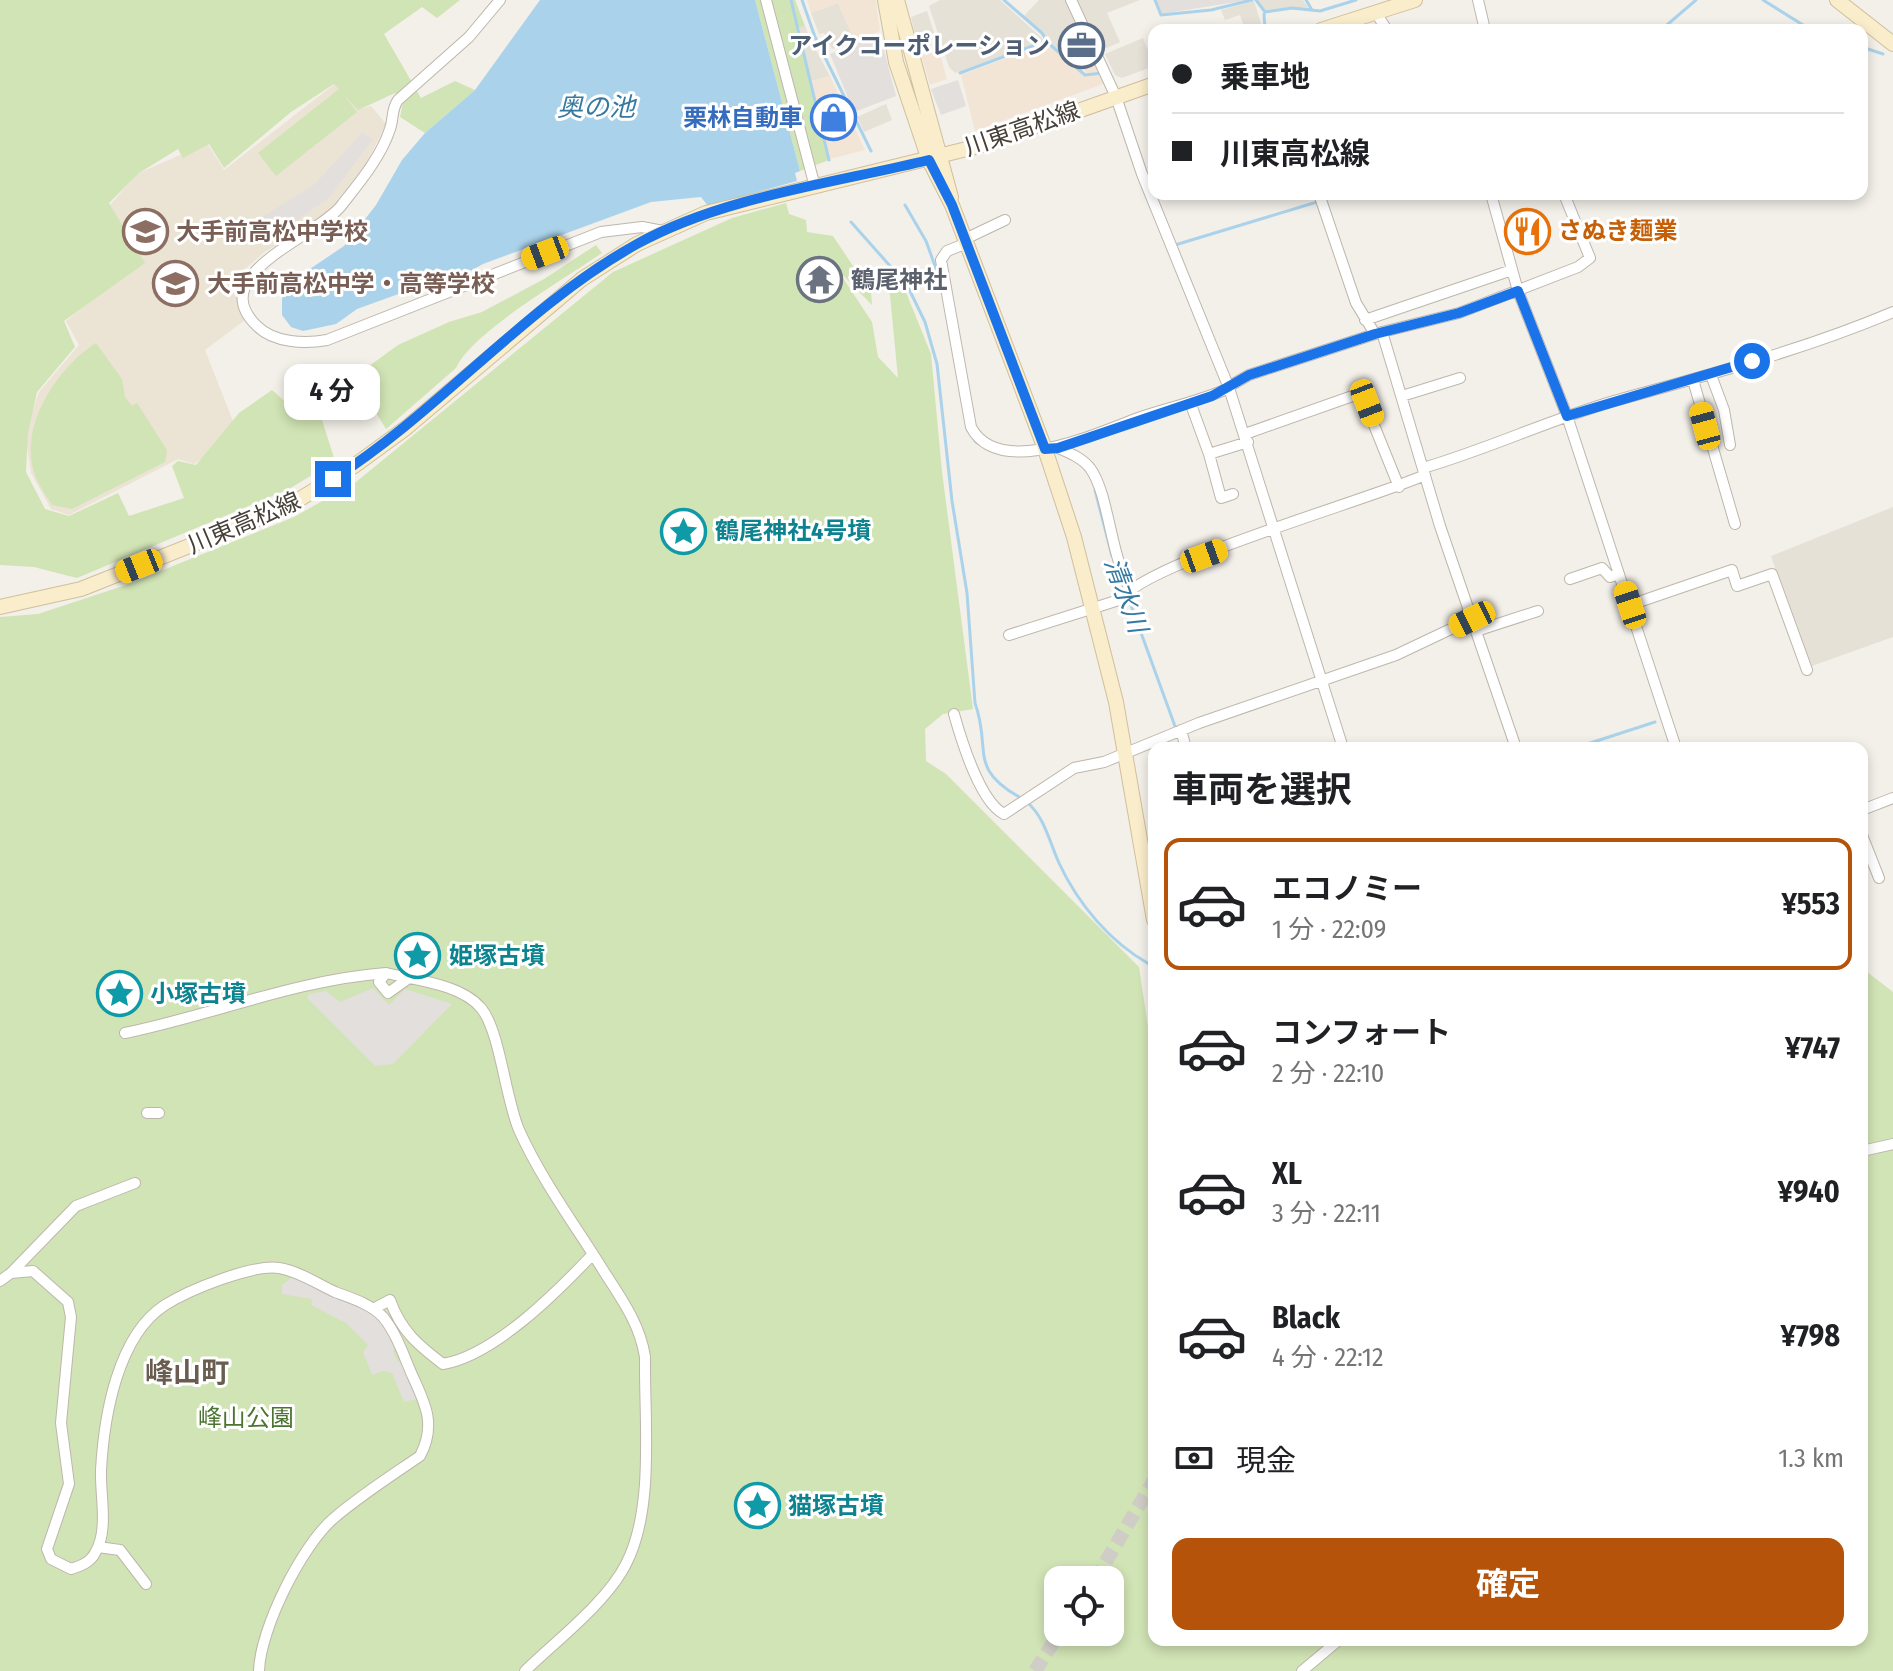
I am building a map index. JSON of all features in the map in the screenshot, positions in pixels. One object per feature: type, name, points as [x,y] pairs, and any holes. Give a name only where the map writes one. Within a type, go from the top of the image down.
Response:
[{"type":"main road","points":[[885,0],[896,62],[1052,448],[1095,609],[1126,753],[1148,884]]},
{"type":"main road","points":[[897,0],[935,158]]},
{"type":"main road","points":[[1340,24],[1415,0]]},
{"type":"main road","points":[[1837,0],[1868,24]]},
{"type":"main road","points":[[1868,24],[1893,44]]},
{"type":"main road","name":"川東高松線","points":[[0,607],[81,589],[285,508],[354,466],[406,428],[582,279],[663,231],[706,213],[935,158],[1148,86]]},
{"type":"street","points":[[500,0],[469,37],[398,100],[392,109],[391,128],[382,146],[338,211],[298,242],[270,255],[250,275],[245,301],[250,317],[266,333],[278,337],[309,343],[327,340],[601,232],[642,227],[663,231]]},
{"type":"street","points":[[766,0],[815,187]]},
{"type":"street","points":[[1071,0],[1116,97],[1148,189]]},
{"type":"street","points":[[1478,0],[1484,24]]},
{"type":"street","points":[[1376,13],[1383,24]]},
{"type":"street","points":[[1152,200],[1246,438],[1341,742]]},
{"type":"street","points":[[1321,200],[1356,303],[1365,320],[1378,333],[1402,396],[1424,472],[1514,742]]},
{"type":"street","points":[[1493,200],[1518,291],[1567,416],[1674,742]]},
{"type":"street","points":[[1005,220],[947,251],[941,260],[971,427],[986,443],[1001,449],[1052,448],[1190,402],[1249,375],[1378,333],[1459,313],[1578,267],[1590,258],[1566,200]]},
{"type":"street","points":[[1365,320],[1512,270]]},
{"type":"street","points":[[1009,635],[1095,609],[1275,528],[1399,487],[1424,472],[1567,416],[1846,332],[1893,312]]},
{"type":"street","points":[[1711,375],[1724,410],[1730,445]]},
{"type":"street","points":[[1402,396],[1460,378]]},
{"type":"street","points":[[1693,380],[1735,524]]},
{"type":"street","points":[[1209,454],[1361,393],[1399,487]]},
{"type":"street","points":[[1190,402],[1221,498],[1233,494]]},
{"type":"street","points":[[1052,448],[1080,458],[1095,478],[1127,593]]},
{"type":"street","points":[[1570,579],[1602,568],[1610,577],[1619,574]]},
{"type":"street","points":[[1630,605],[1732,570],[1737,586],[1772,574],[1807,670]]},
{"type":"street","points":[[1476,631],[1538,611]]},
{"type":"street","points":[[1154,742],[1396,655],[1472,619]]},
{"type":"street","points":[[954,714],[967,757],[995,808],[1004,814],[1074,768],[1148,744]]},
{"type":"street","points":[[1177,733],[1182,742]]},
{"type":"street","points":[[1868,808],[1893,798]]},
{"type":"street","points":[[1868,850],[1879,878]]},
{"type":"street","points":[[386,973],[379,982],[388,993],[409,978]]},
{"type":"street","points":[[125,1033],[177,1022],[270,992],[386,973],[452,991],[481,1007],[490,1023],[506,1095],[520,1131],[642,1337],[645,1357],[643,1506],[637,1538],[625,1567],[594,1604],[525,1671]]},
{"type":"street","points":[[147,1113],[159,1113]]},
{"type":"street","points":[[1868,1150],[1893,1144]]},
{"type":"street","points":[[0,1281],[76,1206],[135,1183]]},
{"type":"street","points":[[373,1309],[390,1300],[398,1323],[411,1340],[443,1364],[458,1361],[503,1334],[562,1287],[593,1254]]},
{"type":"street","points":[[11,1273],[33,1271],[68,1302],[71,1317],[61,1423],[69,1484],[47,1549],[51,1559],[71,1569],[88,1562],[98,1547],[102,1533],[101,1468],[115,1386],[139,1333],[165,1305],[237,1275],[271,1268],[283,1269],[373,1309],[393,1331],[426,1407],[430,1426],[428,1440],[420,1456],[334,1518],[318,1534],[273,1612],[262,1643],[259,1671]]},
{"type":"street","points":[[98,1547],[120,1550],[146,1584]]},
{"type":"street","points":[[1302,1671],[1332,1646]]},
{"type":"shaded area","points":[[807,0],[876,0],[880,31],[855,41],[838,3],[811,13]]},
{"type":"shaded area","points":[[940,0],[1000,0],[1045,41],[955,73],[949,67],[929,6]]},
{"type":"shaded area","points":[[1039,0],[1066,0],[1084,36],[1064,55],[1023,17]]},
{"type":"shaded area","points":[[1075,0],[1140,0],[1107,13],[1120,42],[1100,51]]},
{"type":"shaded area","points":[[1156,0],[1249,0],[1161,14]]},
{"type":"shaded area","points":[[1257,0],[1303,0],[1309,9],[1263,11]]},
{"type":"shaded area","points":[[1254,1],[1261,24],[1243,24],[1240,15],[1225,20],[1221,10]]},
{"type":"shaded area","points":[[838,3],[855,41],[832,49],[824,33],[819,34],[811,13]]},
{"type":"shaded area","points":[[927,11],[936,38],[917,44],[911,17]]},
{"type":"shaded area","points":[[805,26],[830,76],[811,81],[799,27]]},
{"type":"shaded area","points":[[880,35],[896,96],[854,112],[830,54]]},
{"type":"shaded area","name":"アイクコーポレーション","points":[[1084,36],[1100,72],[1088,74],[1064,55]]},
{"type":"shaded area","points":[[1143,38],[1148,51],[1148,68],[1122,78],[1115,75],[1105,54]]},
{"type":"shaded area","points":[[1047,43],[1086,76],[1102,74],[1106,83],[975,131],[961,75]]},
{"type":"shaded area","points":[[939,51],[947,79],[930,85],[921,55]]},
{"type":"shaded area","name":"栗林自動車","points":[[830,76],[865,150],[830,159],[811,81]]},
{"type":"shaded area","points":[[958,80],[966,106],[941,115],[931,89]]},
{"type":"shaded area","name":"大手前高松中学・高等学校","points":[[336,83],[360,109],[371,106],[386,124],[367,162],[340,201],[312,227],[266,251],[245,269],[245,320],[205,350],[238,434],[194,464],[178,459],[69,515],[51,509],[31,473],[25,433],[39,392],[79,345],[66,321],[142,261],[110,205],[137,174],[207,143],[224,170]]},
{"type":"shaded area","points":[[886,104],[892,120],[864,132],[857,117]]},
{"type":"shaded area","points":[[362,133],[373,139],[329,198],[269,239],[256,221],[315,184]]},
{"type":"shaded area","points":[[1893,507],[1893,637],[1809,667],[1771,556]]},
{"type":"shaded area","points":[[373,988],[389,1005],[405,989],[452,1004],[393,1064],[375,1066],[307,998],[309,994],[326,991],[340,1002]]},
{"type":"shaded area","points":[[291,1278],[369,1311],[384,1324],[395,1347],[393,1351],[398,1362],[402,1362],[417,1399],[404,1402],[392,1373],[384,1371],[372,1375],[363,1352],[368,1345],[346,1323],[311,1305],[312,1299],[282,1294],[282,1285]]},
{"type":"green space","points":[[0,0],[460,0],[437,18],[422,7],[384,34],[421,98],[455,81],[475,90],[425,133],[400,117],[403,102],[395,93],[358,110],[343,94],[357,112],[276,176],[258,153],[339,89],[334,84],[291,112],[224,168],[209,144],[183,158],[178,149],[139,173],[109,203],[145,263],[64,321],[75,347],[37,392],[28,433],[26,472],[45,509],[69,516],[118,493],[129,516],[184,498],[172,466],[178,461],[196,465],[239,413],[272,390],[299,414],[317,404],[335,461],[289,489],[77,578],[34,567],[0,565]]},
{"type":"green space","points":[[755,0],[795,0],[805,26],[798,28],[829,160],[800,171]]},
{"type":"green space","name":"峰山公園","points":[[786,203],[789,214],[806,220],[807,232],[833,236],[871,293],[872,305],[837,269],[872,322],[878,357],[898,378],[890,295],[884,279],[901,280],[931,354],[942,472],[973,709],[943,714],[925,729],[926,761],[946,774],[1139,967],[1148,1026],[1148,1646],[1868,1646],[1868,973],[1893,992],[1893,1671],[0,1671],[0,617],[38,614],[126,585],[294,517],[356,482],[613,272],[732,218]]},
{"type":"green space","points":[[596,245],[602,253],[480,338],[456,368],[386,429],[354,377],[398,345],[449,322],[482,312],[544,279]]},
{"type":"green space","points":[[96,343],[122,379],[125,397],[132,406],[137,403],[167,450],[165,462],[72,509],[52,505],[35,476],[32,435],[45,399],[56,382]]},
{"type":"water","name":"奥の池","points":[[540,0],[755,0],[800,171],[795,173],[797,181],[708,206],[701,197],[651,202],[483,264],[447,284],[415,288],[357,309],[336,324],[303,331],[291,327],[282,315],[282,299],[289,283],[344,246],[376,205],[402,160],[425,133],[475,90]]},
{"type":"waterway","points":[[791,0],[829,160]]},
{"type":"waterway","name":"清水川","points":[[802,0],[815,37],[871,151]]},
{"type":"waterway","points":[[1004,0],[1042,33],[1048,43]]},
{"type":"waterway","points":[[1155,0],[1161,15],[1211,10],[1252,0]]},
{"type":"waterway","points":[[1256,0],[1265,12],[1292,8],[1320,11],[1356,0]]},
{"type":"waterway","points":[[1306,0],[1312,10]]},
{"type":"waterway","points":[[1668,24],[1696,0]]},
{"type":"waterway","points":[[1763,0],[1801,24]]},
{"type":"waterway","points":[[1264,14],[1265,24]]},
{"type":"waterway","points":[[960,73],[1046,41],[1085,75],[1102,73]]},
{"type":"waterway","points":[[1868,49],[1883,54]]},
{"type":"waterway","points":[[1175,245],[1317,202]]},
{"type":"waterway","name":"清水川","points":[[905,205],[926,241],[939,277]]},
{"type":"waterway","points":[[851,222],[907,285],[925,322],[937,364],[952,501],[967,593],[975,703],[984,757],[993,777],[1021,798]]},
{"type":"waterway","name":"清水川","points":[[968,430],[976,442],[995,452]]},
{"type":"waterway","name":"清水川","points":[[1095,490],[1112,556]]},
{"type":"waterway","name":"清水川","points":[[1128,597],[1176,729]]},
{"type":"waterway","points":[[1593,742],[1655,722]]},
{"type":"waterway","points":[[1027,802],[1042,823],[1067,878],[1096,921],[1121,945],[1148,963]]},
{"type":"tunnel","points":[[1103,1566],[1148,1490]]},
{"type":"tunnel","points":[[1035,1671],[1051,1646]]},
{"type":"place","name":"アイクコーポレーション","points":[[1081,46]]},
{"type":"place","name":"栗林自動車","points":[[834,118]]},
{"type":"place","name":"さぬき麺業","points":[[1527,231]]},
{"type":"place","name":"大手前高松中学校","points":[[145,232]]},
{"type":"place","name":"鶴尾神社","points":[[820,280]]},
{"type":"place","name":"大手前高松中学・高等学校","points":[[176,284]]},
{"type":"place","name":"鶴尾神社4号墳","points":[[684,531]]},
{"type":"place","name":"姫塚古墳","points":[[418,956]]},
{"type":"place","name":"小塚古墳","points":[[119,994]]},
{"type":"place","name":"猫塚古墳","points":[[757,1506]]},
{"type":"district","name":"峰山町","points":[[187,1372]]},
{"type":"route","points":[[333,479],[406,428],[582,279],[637,244],[706,213],[929,160],[952,205],[1045,449],[1058,448],[1140,417],[1212,396],[1249,375],[1375,334],[1459,313],[1518,291],[1567,416],[1667,389],[1752,361]]}]
